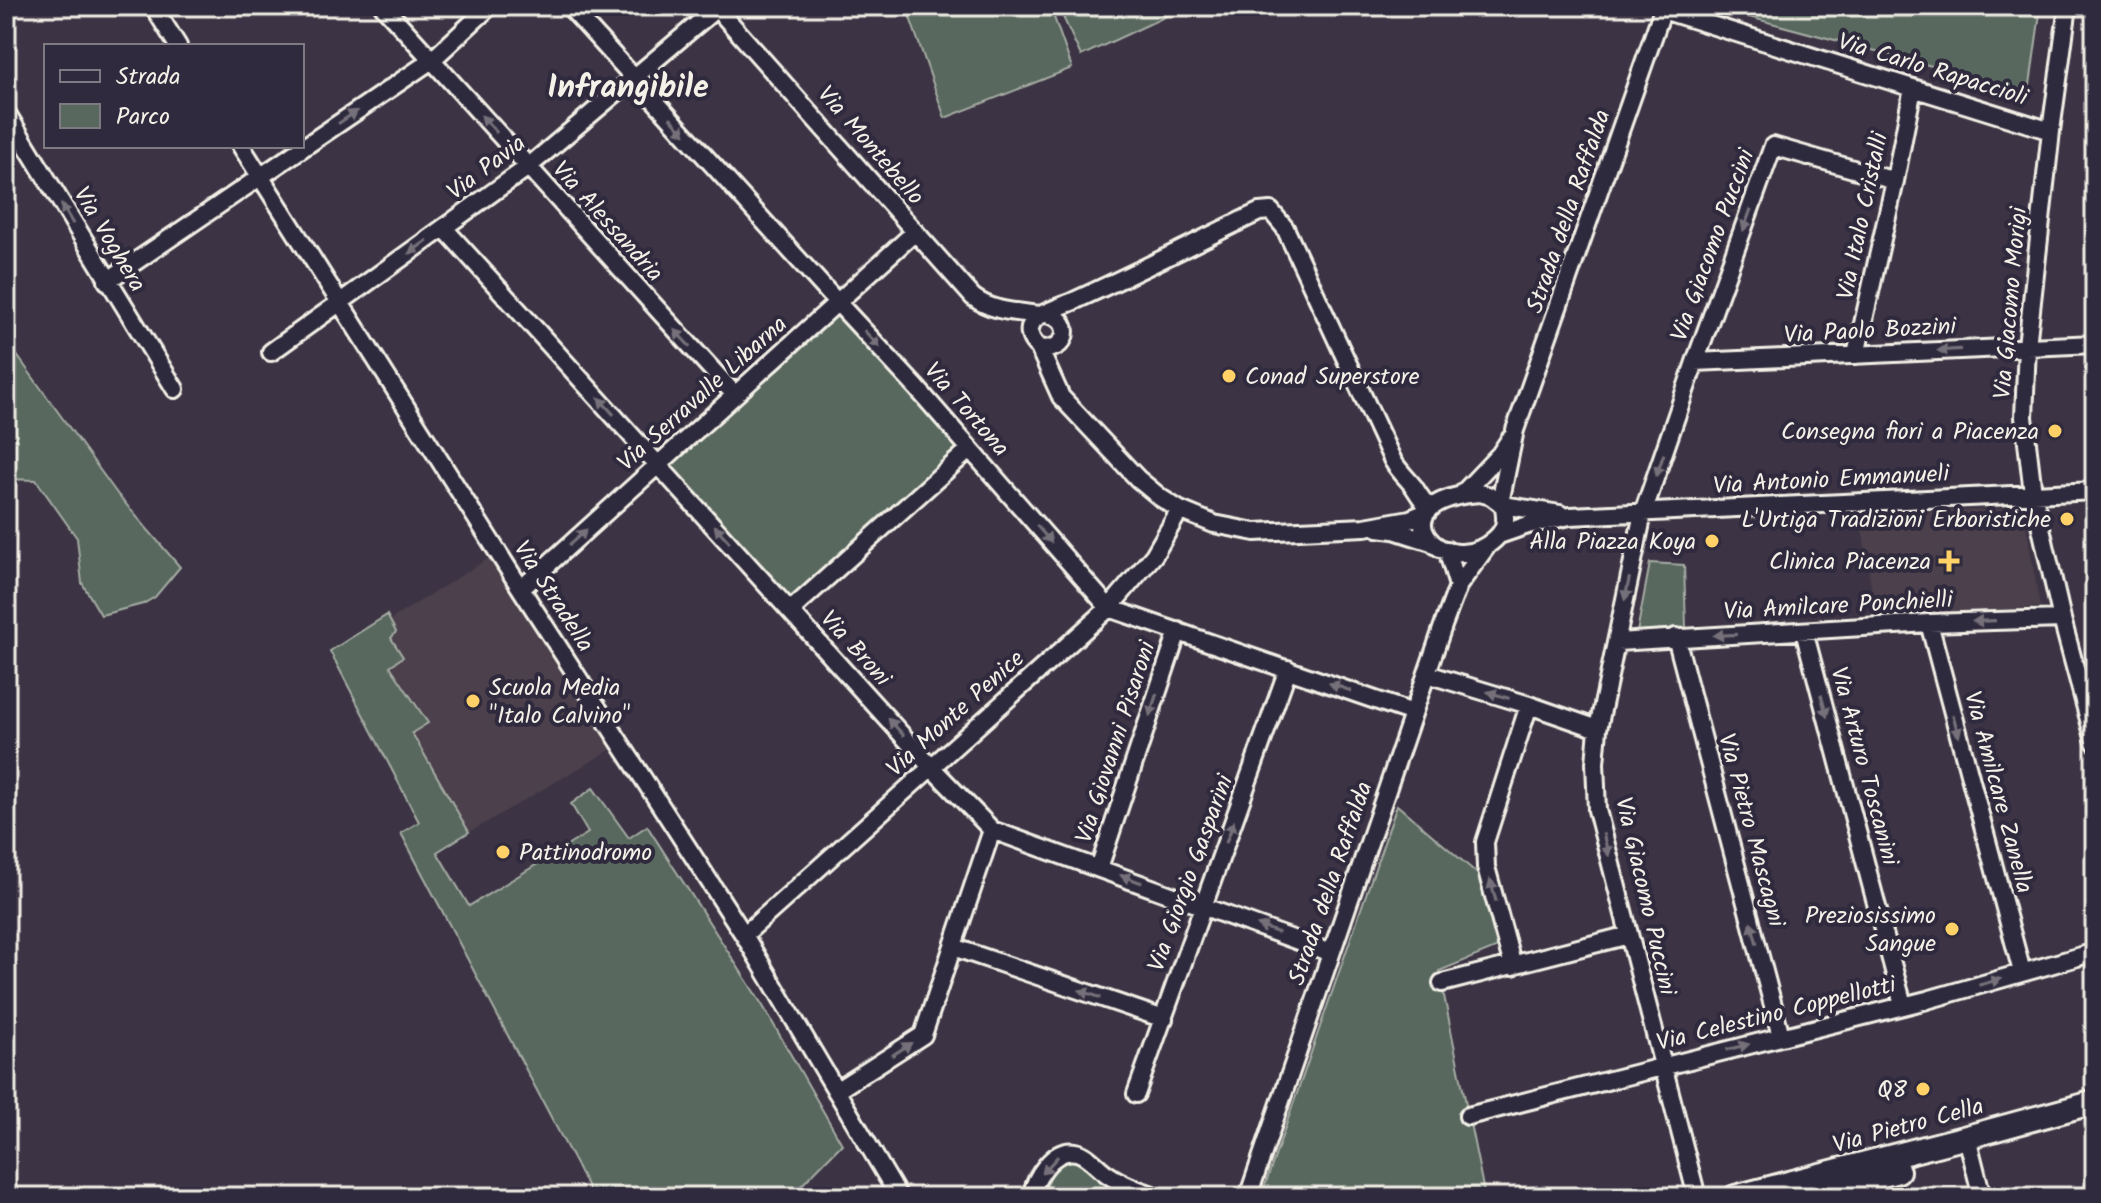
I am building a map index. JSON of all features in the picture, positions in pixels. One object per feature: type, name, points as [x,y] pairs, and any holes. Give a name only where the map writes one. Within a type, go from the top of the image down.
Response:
[{"type":"main road","name":"Via Pietro Cella","points":[[1798,1197],[2095,1102]]},
{"type":"main road","name":"Via Pietro Cella","points":[[1969,1144],[2095,1118]]},
{"type":"main road","name":"Via Pietro Cella","points":[[1735,1197],[1849,1183]]},
{"type":"street","points":[[153,6],[177,44]]},
{"type":"street","name":"Via Alessandria","points":[[383,6],[735,395]]},
{"type":"street","points":[[304,146],[432,60],[490,6]]},
{"type":"street","name":"Via Tortona","points":[[569,6],[916,387],[1109,608]]},
{"type":"street","name":"Via Giacomo Morigi","points":[[2068,6],[2027,346],[2024,417],[2033,493],[2095,742]]},
{"type":"street","name":"Via Pavia","points":[[271,352],[528,167],[717,7]]},
{"type":"street","name":"Via Montebello","points":[[717,7],[973,297],[995,309],[1043,314]]},
{"type":"street","name":"Via Carlo Rapaccioli","points":[[1664,8],[2051,131]]},
{"type":"street","name":"Strada della Raffalda","points":[[1248,1197],[1458,586],[1506,523],[1502,504],[1515,430],[1664,8]]},
{"type":"street","name":"Via Italo Cristalli","points":[[1856,355],[1913,88]]},
{"type":"street","name":"Via Voghera","points":[[6,112],[175,389]]},
{"type":"street","name":"Via Giacomo Puccini","points":[[1697,1197],[1597,810],[1595,763],[1598,729],[1643,513],[1773,146],[1895,181]]},
{"type":"street","name":"Via Stradella","points":[[242,148],[744,935],[899,1197]]},
{"type":"street","points":[[107,281],[302,148]]},
{"type":"street","points":[[1271,211],[1285,228],[1393,461],[1428,510],[1410,519],[1365,527],[1255,532],[1214,524],[1180,510],[1138,479],[1061,397],[1029,333],[1032,322],[1043,314],[1259,212],[1271,211]]},
{"type":"street","name":"Via Broni","points":[[444,228],[931,767],[992,830],[1331,953]]},
{"type":"street","name":"Via Serravalle Libarna","points":[[521,589],[915,232]]},
{"type":"street","points":[[1039,348],[1051,349],[1059,344],[1064,337],[1064,325],[1081,298]]},
{"type":"street","name":"Via Montebello","points":[[995,309],[1029,333]]},
{"type":"street","points":[[1043,314],[1057,317],[1064,325]]},
{"type":"street","points":[[1052,380],[1059,344]]},
{"type":"street","name":"Via Paolo Bozzini","points":[[1695,362],[2095,344]]},
{"type":"street","name":"Strada della Raffalda","points":[[1428,510],[1456,496],[1500,454],[1515,430]]},
{"type":"street","points":[[790,611],[970,449]]},
{"type":"street","points":[[1412,484],[1456,496],[1480,493],[1502,504]]},
{"type":"street","name":"Via Antonio Emmanueli","points":[[1493,540],[1528,525],[1570,516],[2095,491]]},
{"type":"street","name":"Via Antonio Emmanueli","points":[[1502,504],[1570,516]]},
{"type":"street","name":"Via Monte Penice","points":[[744,935],[1109,608],[1154,555],[1180,510]]},
{"type":"street","points":[[1428,510],[1423,530],[1435,546],[1447,550],[1475,551],[1493,540]]},
{"type":"street","points":[[1365,527],[1394,530],[1431,542]]},
{"type":"street","points":[[1447,550],[1458,586]]},
{"type":"street","points":[[1109,608],[1413,713]]},
{"type":"street","name":"Via Amilcare Ponchielli","points":[[1617,642],[1929,623],[2062,619]]},
{"type":"street","name":"Via Amilcare Zanella","points":[[1929,623],[2022,972]]},
{"type":"street","name":"Via Giovanni Pisaroni","points":[[1099,868],[1178,631]]},
{"type":"street","name":"Via Arturo Toscanini","points":[[1804,631],[1903,1005]]},
{"type":"street","name":"Via Pietro Mascagni","points":[[1676,637],[1781,1036]]},
{"type":"street","name":"Via Giorgio Gasparini","points":[[1136,1094],[1288,669]]},
{"type":"street","points":[[1427,674],[1598,729]]},
{"type":"street","points":[[1513,966],[1486,867],[1485,842],[1529,705]]},
{"type":"street","points":[[836,1091],[923,1035],[992,830]]},
{"type":"street","points":[[1442,983],[1629,935]]},
{"type":"street","points":[[953,947],[1164,1019]]},
{"type":"street","name":"Via Celestino Coppellotti","points":[[1468,1116],[1903,1005],[2095,952]]},
{"type":"street","points":[[1969,1144],[1982,1197]]},
{"type":"street","points":[[1031,1197],[1036,1181],[1055,1156],[1064,1152],[1079,1152],[1126,1192],[1159,1197]]},
{"type":"shaded area","name":"Clinica Piacenza","points":[[2023,508],[2040,607],[1876,618],[1860,515]]},
{"type":"shaded area","name":"Scuola Media \"Italo Calvino\"","points":[[489,558],[612,749],[451,843],[337,653]]},
{"type":"green space","points":[[906,6],[1050,6],[1072,68],[945,118]]},
{"type":"green space","points":[[1058,6],[1188,6],[1081,56]]},
{"type":"green space","points":[[1708,6],[2041,6],[2029,92]]},
{"type":"green space","points":[[837,310],[961,446],[789,601],[667,464]]},
{"type":"green space","points":[[6,340],[118,495],[180,567],[155,597],[143,604],[101,615],[82,583],[77,538],[36,480],[6,479]]},
{"type":"green space","points":[[1650,563],[1684,565],[1686,627],[1637,632]]},
{"type":"green space","points":[[387,615],[396,632],[391,638],[403,657],[390,666],[428,723],[412,733],[469,832],[437,852],[469,906],[588,833],[571,804],[593,788],[629,838],[647,826],[763,1006],[842,1144],[790,1197],[582,1197],[590,1191],[401,833],[419,822],[330,651]]},
{"type":"green space","points":[[1397,805],[1479,875],[1498,947],[1439,971],[1485,1197],[1261,1197]]},
{"type":"green space","points":[[1076,1160],[1101,1175],[1118,1197],[1043,1197],[1053,1169],[1062,1161]]},
{"type":"place","name":"Conad Superstore","points":[[1229,376]]},
{"type":"place","name":"Consegna fiori a Piacenza","points":[[2055,431]]},
{"type":"place","name":"L'Urtiga Tradizioni Erboristiche","points":[[2067,519]]},
{"type":"place","name":"Alla Piazza Koya","points":[[1712,541]]},
{"type":"place","name":"Clinica Piacenza","points":[[1949,561]]},
{"type":"place","name":"Scuola Media \"Italo Calvino\"","points":[[473,701]]},
{"type":"place","name":"Pattinodromo","points":[[503,852]]},
{"type":"place","name":"Preziosissimo Sangue","points":[[1952,929]]},
{"type":"place","name":"Q8","points":[[1923,1089]]},
{"type":"district","name":"Infrangibile","points":[[628,86]]}]
